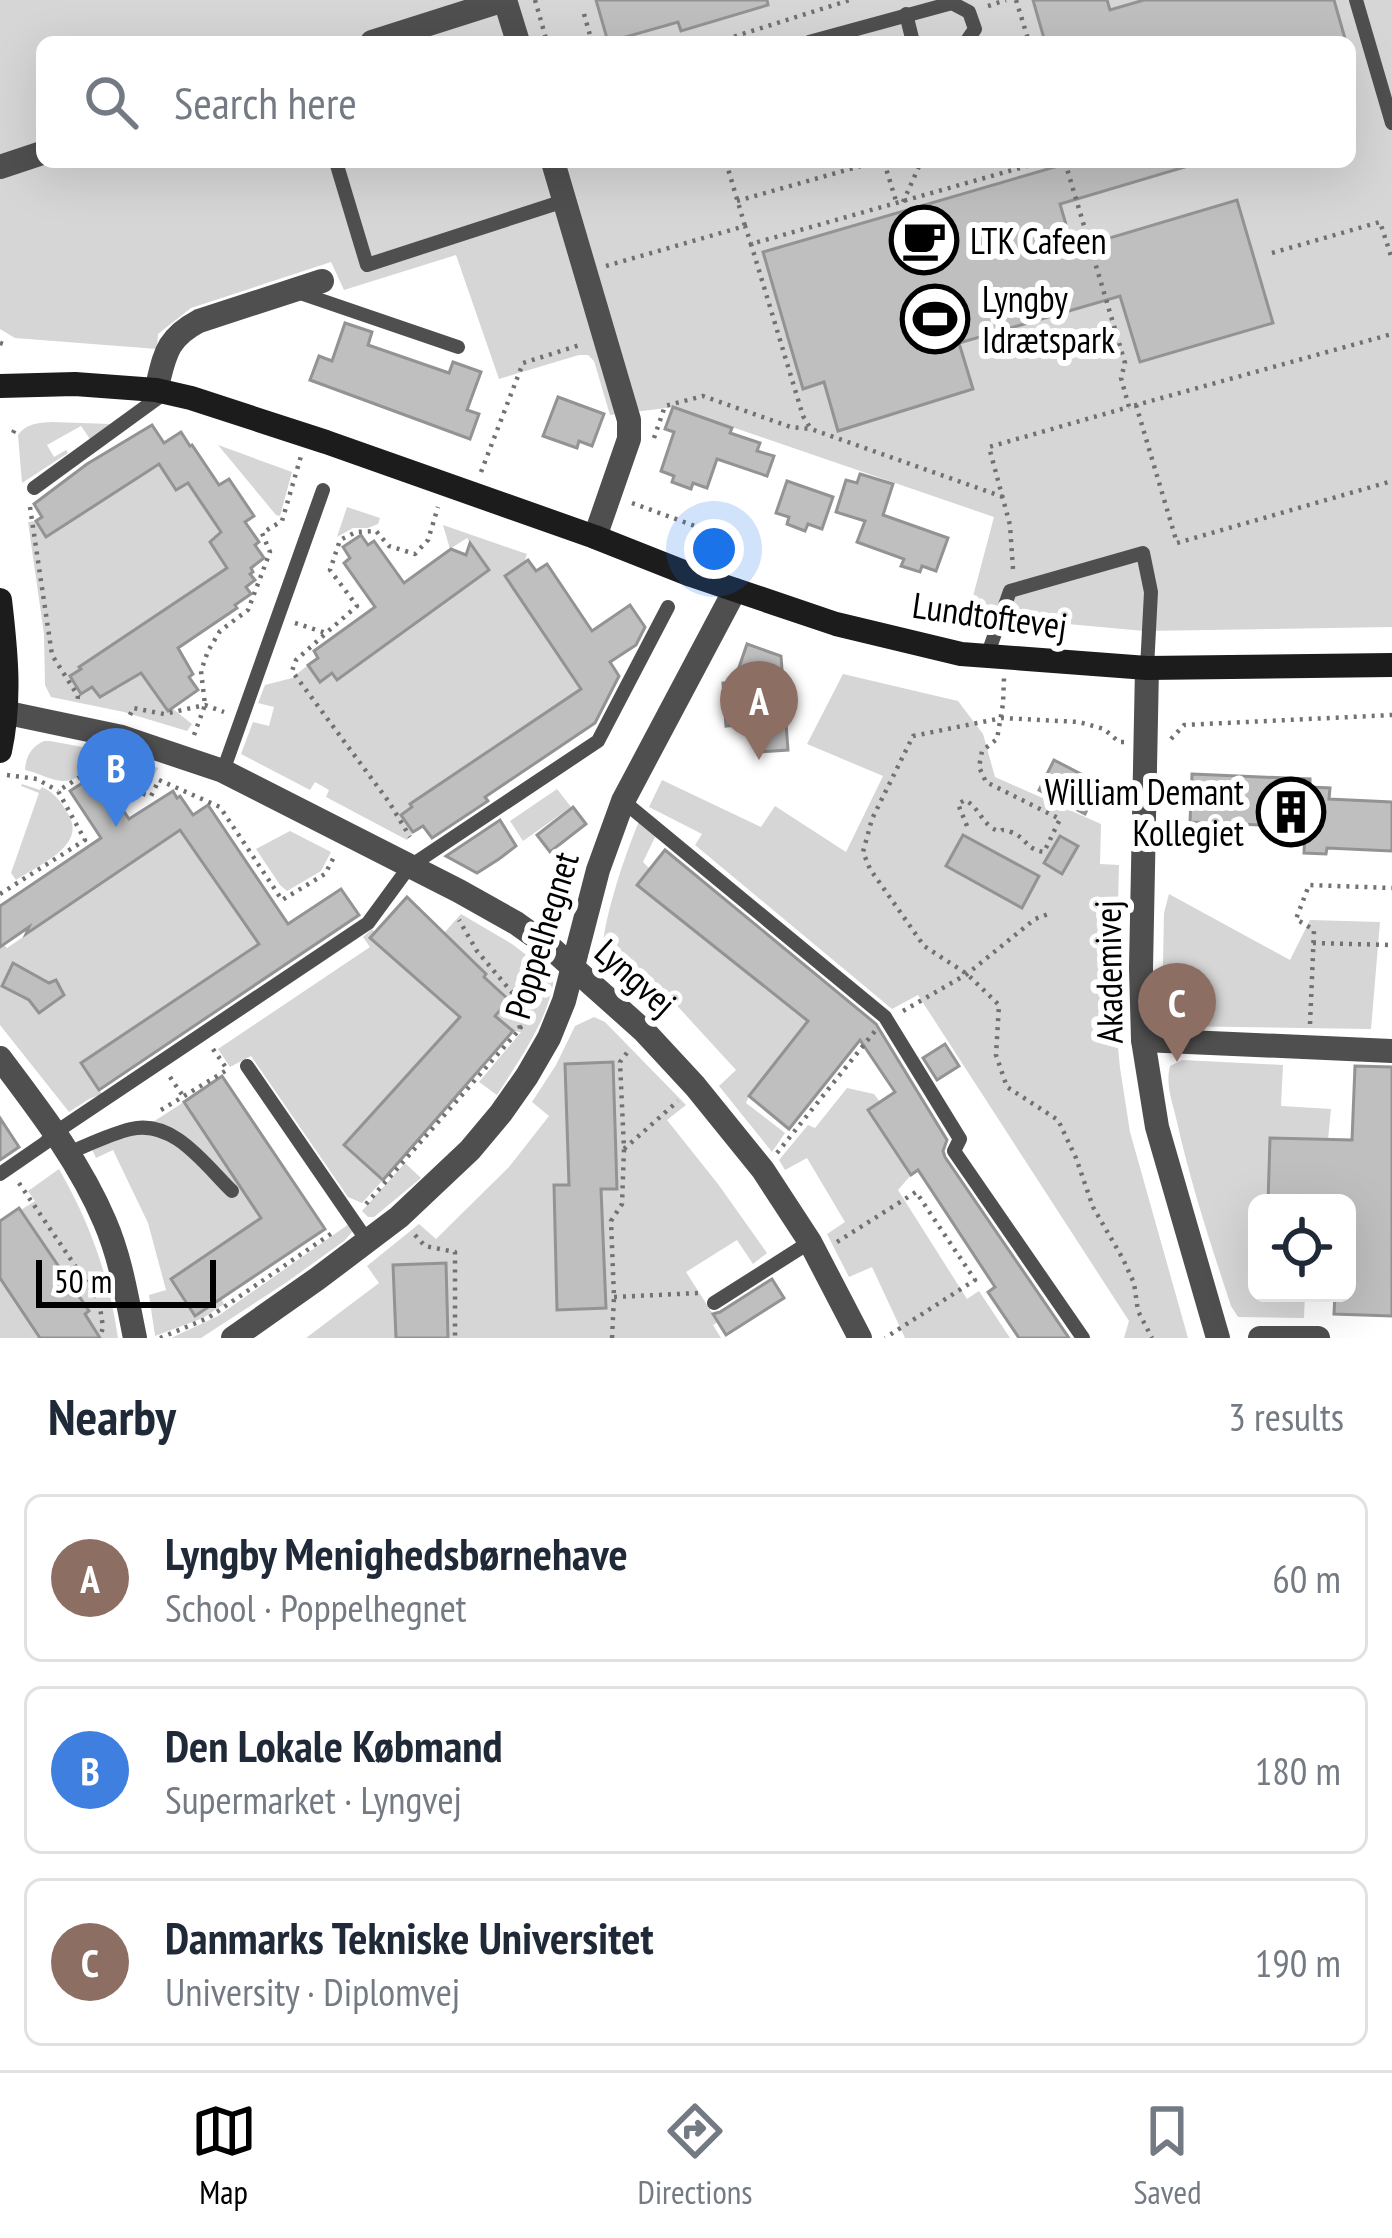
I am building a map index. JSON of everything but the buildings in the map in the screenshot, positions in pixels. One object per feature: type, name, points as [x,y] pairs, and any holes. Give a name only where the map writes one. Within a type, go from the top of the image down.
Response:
[{"type":"street","points":[[391,36],[504,0],[516,36]]},
{"type":"street","points":[[0,167],[36,155]]},
{"type":"street","points":[[555,168],[630,430],[595,537]]},
{"type":"street","points":[[161,391],[167,349],[181,332],[199,321],[322,280]]},
{"type":"street","name":"Lundtoftevej","points":[[0,386],[75,384],[161,391],[308,436],[735,590],[876,635],[961,653],[1147,668],[1392,665]]},
{"type":"street","name":"Poppelhegnet","points":[[233,1338],[399,1217],[470,1150],[501,1113],[549,1038],[564,1001],[598,870],[623,801],[735,590]]},
{"type":"street","points":[[0,600],[8,713],[0,751]]},
{"type":"street","name":"Akademivej","points":[[1147,668],[1141,968],[1149,1089],[1219,1338]]},
{"type":"street","name":"Lyngvej","points":[[8,713],[115,736],[223,771],[346,834],[415,862],[551,948],[644,1031],[763,1169],[813,1248],[860,1338]]},
{"type":"street","points":[[1144,1040],[1392,1051]]},
{"type":"street","points":[[0,1058],[62,1143],[106,1224],[135,1338]]},
{"type":"street","points":[[1259,1338],[1318,1338]]},
{"type":"lane","points":[[1355,0],[1392,124]]},
{"type":"lane","points":[[830,36],[952,3],[969,12],[975,29],[970,36]]},
{"type":"lane","points":[[906,14],[912,36]]},
{"type":"lane","points":[[338,168],[367,265],[565,202]]},
{"type":"lane","points":[[292,290],[458,347]]},
{"type":"lane","points":[[34,488],[161,391]]},
{"type":"lane","points":[[223,771],[323,490]]},
{"type":"lane","points":[[996,657],[1010,591],[1143,554],[1151,592],[1147,668]]},
{"type":"lane","points":[[62,1143],[203,1034],[368,923],[415,862],[598,741],[668,607]]},
{"type":"lane","points":[[623,801],[886,1018],[960,1138],[954,1151],[1083,1338]]},
{"type":"lane","points":[[248,1066],[368,1242]]},
{"type":"lane","points":[[4,1172],[45,1143],[151,1127],[166,1131],[232,1191]]},
{"type":"lane","points":[[714,1303],[813,1248]]},
{"type":"path","points":[[535,0],[545,36]]},
{"type":"path","points":[[736,36],[850,0]]},
{"type":"path","points":[[1016,0],[1027,36]]},
{"type":"path","points":[[584,14],[590,36]]},
{"type":"path","points":[[727,168],[811,430]]},
{"type":"path","points":[[737,201],[854,168]]},
{"type":"path","points":[[886,168],[900,203]]},
{"type":"path","points":[[900,203],[918,168]]},
{"type":"path","points":[[751,244],[1020,168]]},
{"type":"path","points":[[1067,168],[1125,363],[1121,378],[1177,543],[1392,481]]},
{"type":"path","points":[[1272,253],[1380,222],[1392,259]]},
{"type":"path","points":[[585,272],[745,226]]},
{"type":"path","points":[[1010,591],[1014,553],[989,447],[1392,334]]},
{"type":"path","points":[[473,495],[523,363],[604,337]]},
{"type":"path","points":[[650,446],[665,406],[696,397],[715,399],[1003,497]]},
{"type":"path","points":[[102,763],[119,787],[151,796],[179,755],[205,705],[201,671],[208,651],[220,632],[248,610],[270,553],[262,533],[282,521],[308,436]]},
{"type":"path","points":[[415,862],[389,802],[292,671],[296,660],[357,606],[330,570],[340,541],[356,532],[376,531],[389,546],[415,554],[428,540],[446,484]]},
{"type":"path","points":[[34,488],[28,497],[52,655],[78,696],[72,725]]},
{"type":"path","points":[[629,502],[706,530]]},
{"type":"path","points":[[278,617],[326,633]]},
{"type":"path","points":[[967,826],[958,804],[965,800],[996,831],[1011,831],[1035,851],[1044,852],[1060,819],[986,782],[979,766],[982,751],[997,739],[1002,718],[996,657]]},
{"type":"path","points":[[58,791],[102,763],[133,708],[164,714],[205,705]]},
{"type":"path","points":[[1152,1338],[1138,1311],[1134,1283],[1093,1207],[1058,1120],[1007,1087],[996,1055],[999,1005],[967,974],[924,946],[870,869],[863,852],[872,819],[913,736],[1002,718],[1079,722],[1103,729],[1119,742],[1163,743],[1184,724],[1392,715]]},
{"type":"path","points":[[0,774],[37,779],[58,791],[85,840],[0,894]]},
{"type":"path","points":[[160,780],[220,807],[282,900],[325,874],[346,834]]},
{"type":"path","points":[[10,876],[15,884]]},
{"type":"path","points":[[1310,1047],[1314,931],[1296,919],[1309,885],[1392,888]]},
{"type":"path","points":[[466,895],[454,913],[476,951],[515,996],[520,1029]]},
{"type":"path","points":[[763,1169],[886,1018],[967,974],[1035,919],[1051,913]]},
{"type":"path","points":[[1313,943],[1392,946]]},
{"type":"path","points":[[160,1338],[208,1318],[352,1219],[520,1029],[551,948]]},
{"type":"path","points":[[612,1338],[611,1221],[622,1204],[624,1149],[620,1062],[644,1031]]},
{"type":"path","points":[[203,1034],[231,1076],[248,1066]]},
{"type":"path","points":[[131,1129],[227,1069]]},
{"type":"path","points":[[624,1149],[695,1086]]},
{"type":"path","points":[[4,1172],[98,1301],[100,1338]]},
{"type":"path","points":[[813,1248],[916,1192],[975,1280],[885,1338]]},
{"type":"path","points":[[399,1217],[425,1246],[455,1252],[455,1338]]},
{"type":"path","points":[[614,1297],[700,1293],[714,1303]]},
{"type":"shaded area","name":"Lyngby Idrætspark","points":[[0,0],[1392,0],[1392,627],[1144,631],[968,615],[994,517],[674,407],[610,415],[588,355],[499,379],[456,255],[344,290],[331,262],[191,308],[158,334],[157,349],[15,338],[0,329]]},
{"type":"shaded area","points":[[110,424],[90,439],[81,426],[47,445],[54,457],[68,453],[22,483],[18,435],[29,426]]},
{"type":"shaded area","points":[[218,445],[292,472],[280,516],[276,515]]},
{"type":"shaded area","points":[[159,464],[206,470],[217,487],[199,499],[221,532],[210,542],[227,568],[80,666],[81,694],[92,687],[100,696],[140,670],[167,710],[172,708],[192,724],[187,731],[51,697],[45,685],[44,634],[28,522],[36,521],[47,536]]},
{"type":"shaded area","points":[[347,507],[380,518],[378,524],[353,528],[337,537]]},
{"type":"shaded area","points":[[443,525],[527,554],[524,563],[509,573],[581,689],[410,803],[412,807],[401,815],[413,832],[407,840],[326,797],[329,790],[315,782],[310,790],[241,754],[253,722],[269,726],[274,707],[258,703],[265,685],[292,678],[308,665],[320,682],[332,673],[336,679],[488,570],[467,538],[450,549]]},
{"type":"shaded area","points":[[843,674],[958,701],[983,734],[995,777],[1101,824],[1100,864],[1119,865],[1115,1016],[1130,1132],[1188,1338],[1124,1338],[1129,1321],[918,995],[892,1009],[695,845],[702,834],[649,807],[662,780],[761,827],[775,806],[846,852],[883,776],[807,744]]},
{"type":"shaded area","points":[[44,741],[99,750],[81,775],[59,781],[25,770],[30,752]]},
{"type":"shaded area","points":[[109,753],[158,768],[147,788],[117,779],[107,763]]},
{"type":"shaded area","points":[[22,784],[51,792],[68,814],[72,835],[58,853],[16,880],[11,873],[39,793]]},
{"type":"shaded area","points":[[557,789],[571,807],[523,841],[510,821]]},
{"type":"shaded area","points":[[640,819],[657,833],[643,862],[650,869],[638,886],[808,1021],[746,1103],[785,1133],[772,1152],[719,1086],[736,1070],[670,998],[654,1013],[603,964],[609,913]]},
{"type":"shaded area","points":[[180,830],[213,878],[244,861],[230,901],[259,944],[82,1062],[102,1094],[69,1112],[0,1025],[0,947],[7,948]]},
{"type":"shaded area","points":[[290,831],[331,852],[321,871],[287,891],[256,849]]},
{"type":"shaded area","points":[[1169,894],[1290,960],[1310,920],[1380,922],[1371,1029],[1174,1026],[1162,1012],[1164,913]]},
{"type":"shaded area","points":[[461,914],[554,976],[540,1023],[497,1095],[479,1082],[521,1032],[495,1016],[509,999],[444,933]]},
{"type":"shaded area","points":[[372,929],[371,939],[460,1017],[345,1146],[383,1180],[362,1203],[348,1197],[251,1056],[230,1067],[218,1049],[370,947],[363,937]]},
{"type":"shaded area","points":[[594,1017],[605,1022],[686,1105],[667,1120],[767,1253],[753,1264],[737,1240],[686,1272],[718,1322],[713,1325],[721,1338],[306,1338],[379,1283],[367,1266],[419,1224],[436,1239],[509,1167],[549,1116],[532,1102],[575,1026]]},
{"type":"shaded area","points":[[1182,1060],[1283,1065],[1281,1106],[1331,1109],[1328,1140],[1270,1138],[1268,1194],[1248,1194],[1248,1302],[1305,1302],[1304,1318],[1238,1317],[1231,1306],[1170,1094],[1170,1066]]},
{"type":"shaded area","points":[[847,1088],[874,1094],[880,1102],[868,1111],[911,1175],[898,1190],[967,1299],[979,1291],[1010,1338],[905,1338],[872,1267],[849,1277],[827,1234],[845,1222],[807,1158],[785,1170],[779,1160],[808,1125],[815,1128]]},
{"type":"shaded area","points":[[184,1102],[261,1218],[171,1279],[195,1315],[221,1298],[224,1304],[203,1318],[155,1336],[149,1295],[166,1290],[148,1223],[113,1150],[96,1158],[92,1149],[131,1136]]},
{"type":"shaded area","points":[[405,1163],[421,1178],[368,1217],[362,1211]]},
{"type":"shaded area","points":[[59,1169],[97,1250],[118,1338],[96,1338],[64,1274],[23,1213],[16,1213],[35,1201],[28,1191]]},
{"type":"shaded area","points":[[349,1224],[353,1231],[344,1241],[201,1338],[171,1338],[218,1316]]},
{"type":"shaded area","points":[[0,1278],[40,1338],[0,1338]]},
{"type":"place","name":"LTK Cafeen","points":[[924,240]]},
{"type":"place","name":"Lyngby Idrætspark","points":[[935,319]]},
{"type":"place","name":"Lyngby Menighedsbørnehave","points":[[759,760]]},
{"type":"place","name":"William Demant Kollegiet","points":[[1291,812]]},
{"type":"place","name":"Den Lokale Købmand","points":[[116,827]]},
{"type":"place","name":"Danmarks Tekniske Universitet","points":[[1177,1062]]}]
